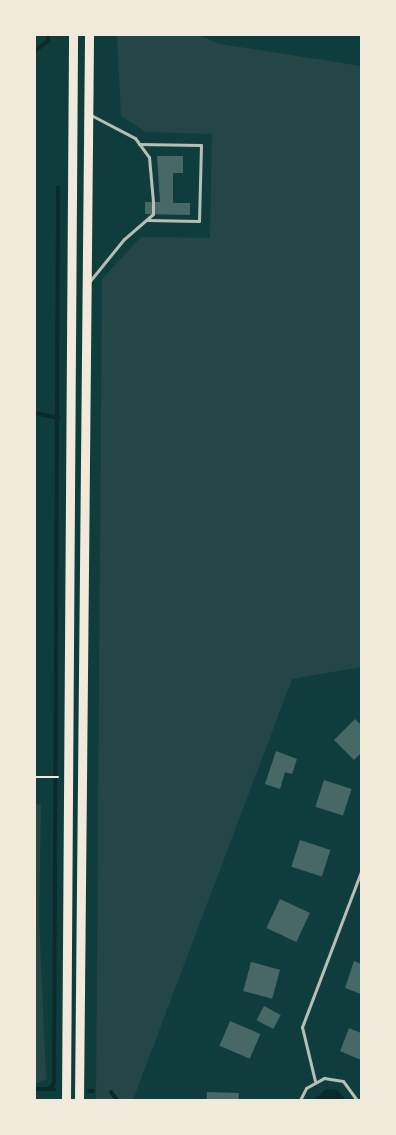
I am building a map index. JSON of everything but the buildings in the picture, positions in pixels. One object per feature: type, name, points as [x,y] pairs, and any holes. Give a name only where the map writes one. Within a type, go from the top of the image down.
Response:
[{"type":"main road","points":[[66,1100],[70,777],[73,35]]},
{"type":"main road","points":[[79,1100],[84,289],[89,35]]},
{"type":"lane","points":[[84,289],[124,239],[153,214],[149,157],[139,144],[86,113]]},
{"type":"lane","points":[[139,144],[201,145],[199,221],[146,220]]},
{"type":"lane","points":[[316,1081],[302,1028],[361,872]]},
{"type":"lane","points":[[300,1100],[316,1081],[343,1081],[357,1100]]},
{"type":"path","points":[[35,778],[70,777]]},
{"type":"shaded area","points":[[198,35],[220,44],[361,66],[361,667],[292,679],[133,1100],[96,1100],[102,279],[141,237],[210,238],[212,134],[146,132],[121,116],[117,36]]},
{"type":"shaded area","points":[[35,804],[41,805],[39,917],[46,1079],[35,1084]]},
{"type":"shaded area","points":[[326,1089],[337,1090],[346,1100],[314,1100]]},
{"type":"waterway","points":[[35,51],[48,41],[48,35]]},
{"type":"waterway","points":[[49,1089],[54,1083],[58,187]]},
{"type":"waterway","points":[[35,413],[58,418]]},
{"type":"waterway","points":[[35,1089],[54,1089]]},
{"type":"waterway","points":[[111,1092],[117,1100]]}]
